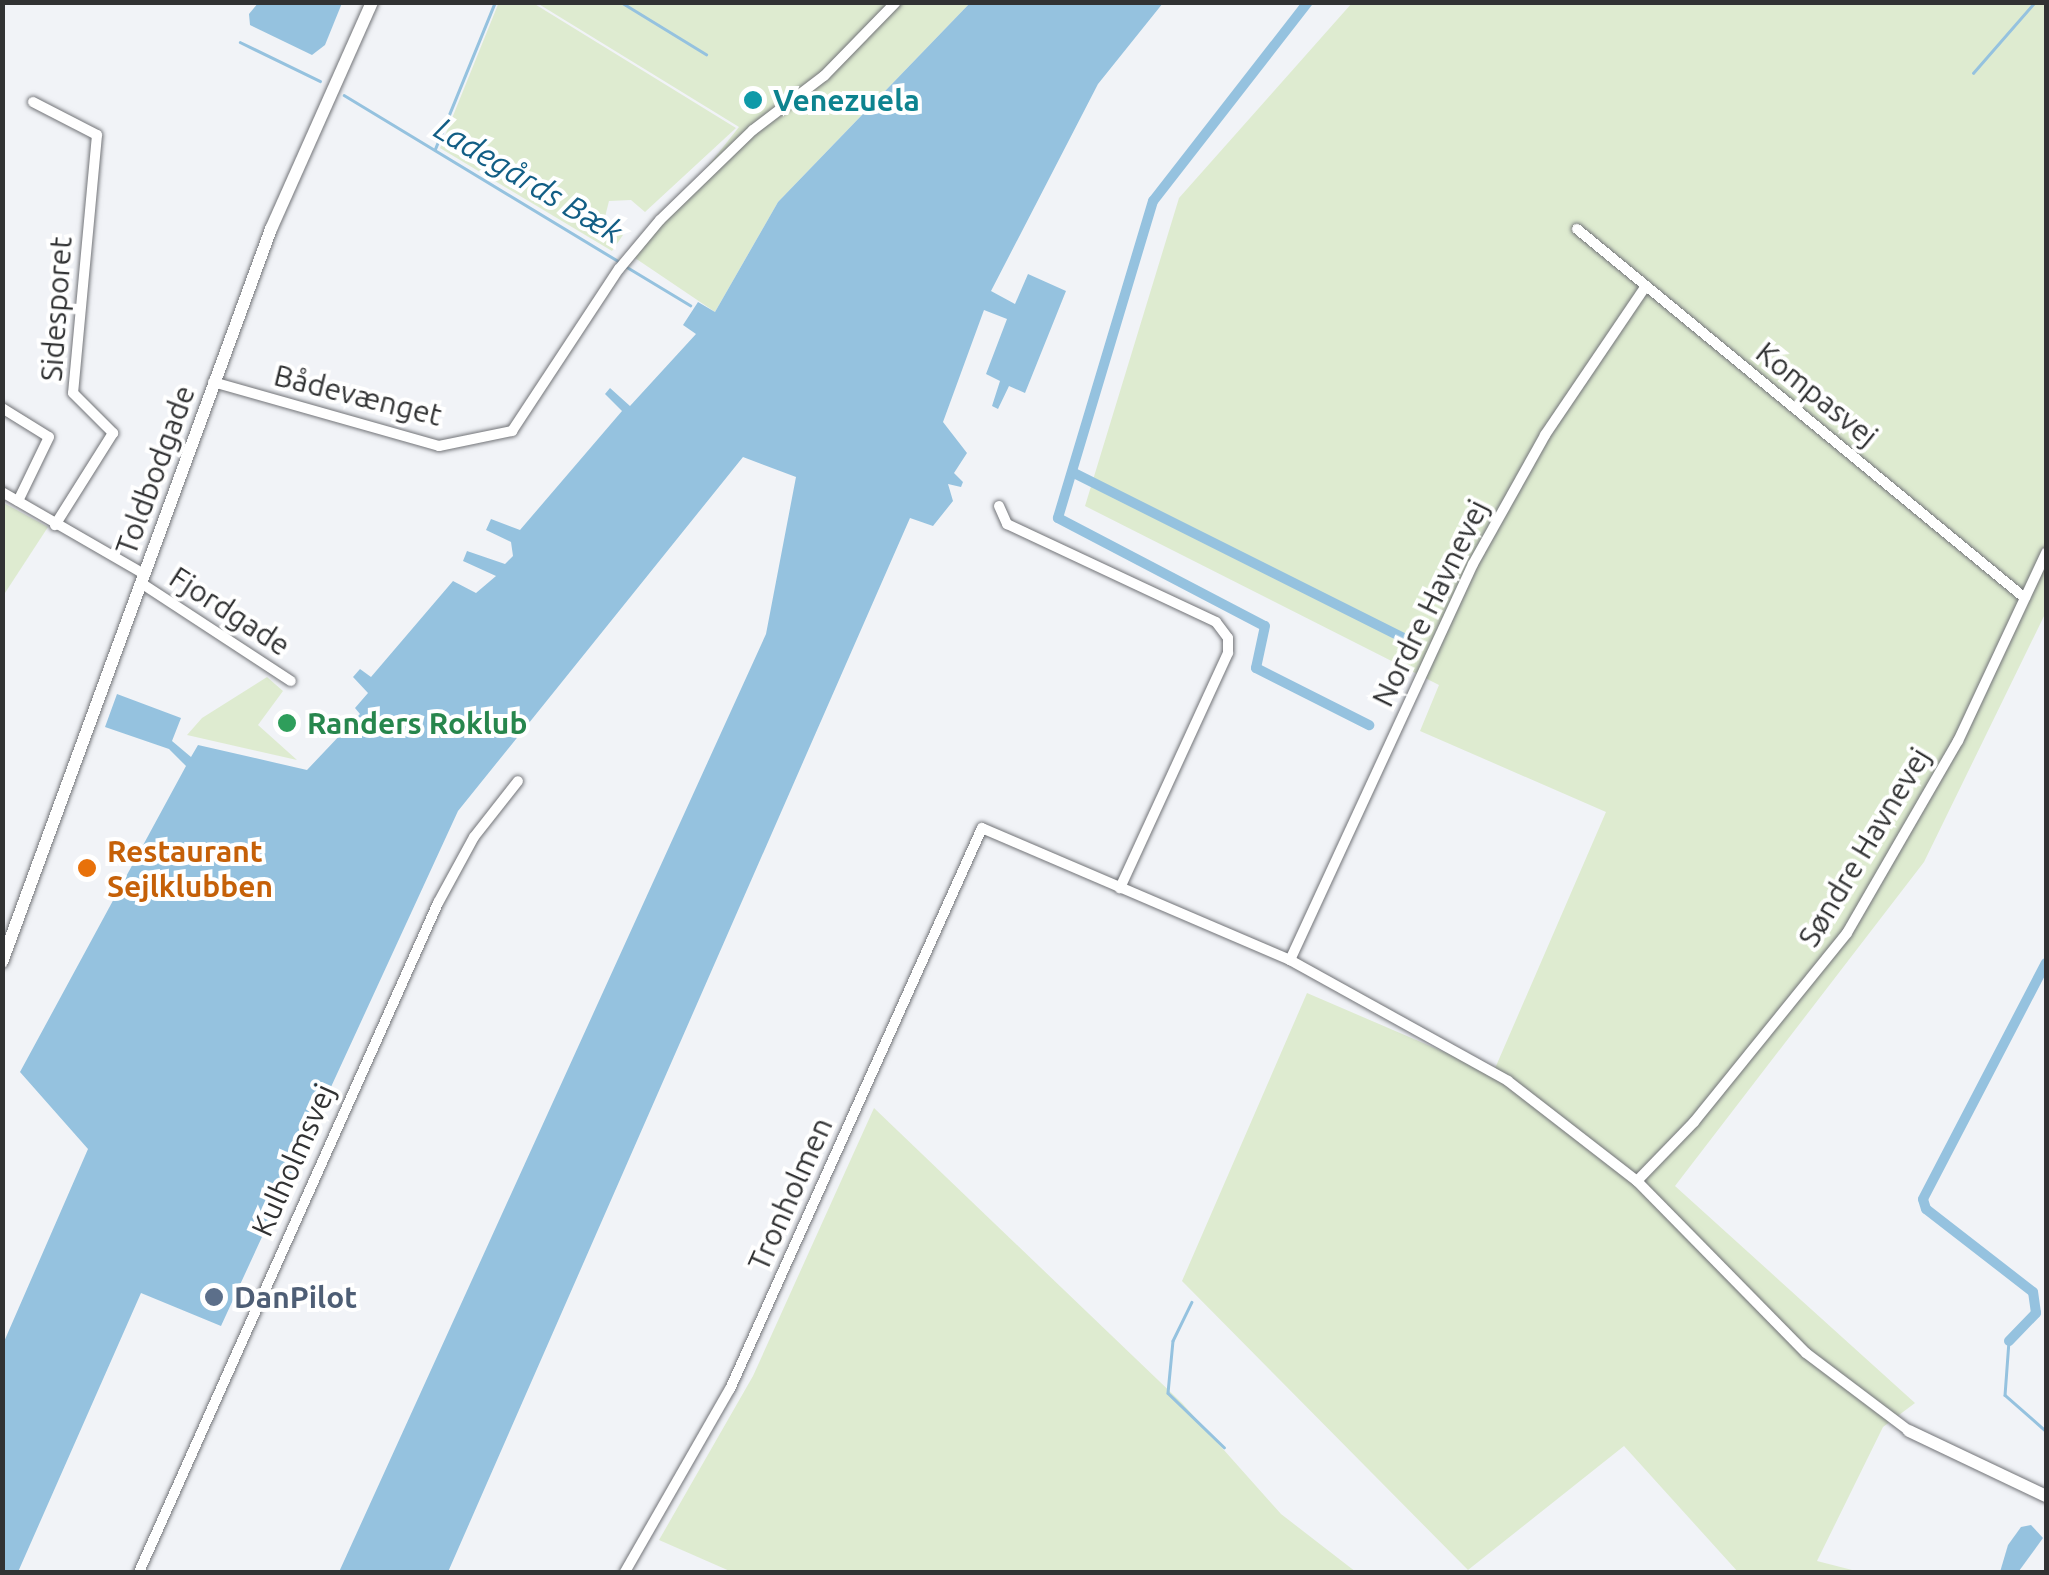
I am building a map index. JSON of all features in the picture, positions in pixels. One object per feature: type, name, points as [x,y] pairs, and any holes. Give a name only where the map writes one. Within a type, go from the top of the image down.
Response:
[{"type":"street","name":"Toldbodgade","points":[[2,962],[270,229],[372,2]]},
{"type":"street","name":"Bådevænget","points":[[212,382],[438,446],[512,431],[630,255],[753,130],[824,76],[896,2]]},
{"type":"street","name":"Sidesporet","points":[[33,102],[96,134],[73,393],[113,432],[55,525]]},
{"type":"street","name":"Kompasvej","points":[[1577,229],[2025,598]]},
{"type":"street","name":"Nordre Havnevej","points":[[1290,960],[1473,564],[1545,436],[1646,286]]},
{"type":"street","points":[[2,408],[50,437],[18,501]]},
{"type":"street","name":"Fjordgade","points":[[2,492],[142,578],[292,681]]},
{"type":"street","points":[[999,506],[1007,524],[1216,622],[1228,638],[1228,653],[1120,888],[1290,960],[1508,1081],[1637,1182],[1806,1352],[1910,1432],[2046,1496]]},
{"type":"street","name":"Søndre Havnevej","points":[[1637,1182],[1694,1122],[1847,934],[1958,741],[2046,553]]},
{"type":"street","name":"Kulholmsvej","points":[[139,1572],[438,902],[474,838],[518,781]]},
{"type":"street","name":"Tronholmen","points":[[625,1572],[730,1390],[982,828],[1120,888]]},
{"type":"green space","points":[[499,2],[533,3],[736,128],[645,212],[631,200],[609,201],[605,217],[623,235],[612,251],[440,148]]},
{"type":"green space","points":[[537,3],[970,3],[778,202],[715,312],[635,258],[739,127]]},
{"type":"green space","points":[[1352,3],[2046,3],[2046,612],[1924,862],[1675,1186],[1915,1403],[1883,1427],[1817,1561],[1860,1572],[1738,1572],[1624,1446],[1468,1570],[1182,1281],[1307,993],[1493,1073],[1606,812],[1420,731],[1439,685],[1085,506],[1179,198]]},
{"type":"green space","points":[[2,502],[48,527],[3,596],[2,596]]},
{"type":"green space","points":[[267,677],[283,691],[258,725],[297,760],[187,735],[202,718]]},
{"type":"green space","points":[[874,1108],[1182,1403],[1281,1514],[1356,1572],[732,1572],[659,1540],[753,1376]]},
{"type":"water","points":[[258,3],[342,3],[325,45],[312,55],[250,25],[249,14]]},
{"type":"water","points":[[970,3],[1163,3],[1098,84],[991,291],[1015,304],[1028,274],[1066,291],[1025,393],[1009,386],[998,409],[992,406],[1000,381],[986,374],[1007,319],[984,310],[943,422],[967,453],[954,473],[963,482],[961,487],[948,484],[953,501],[933,526],[910,518],[448,1572],[339,1572],[766,634],[796,477],[743,457],[458,811],[221,1326],[141,1293],[18,1572],[3,1572],[3,1344],[88,1149],[20,1072],[186,766],[169,749],[105,727],[117,694],[181,718],[172,741],[191,757],[198,745],[307,770],[360,714],[355,708],[368,693],[353,677],[360,669],[371,677],[453,581],[476,593],[496,576],[463,561],[467,551],[505,564],[513,556],[511,542],[486,530],[491,519],[520,530],[622,411],[605,394],[610,388],[630,406],[696,334],[683,325],[698,302],[715,312],[778,202]]},
{"type":"water","points":[[2031,1525],[2043,1538],[2019,1571],[2000,1572],[2008,1545],[2021,1527]]},
{"type":"waterway","points":[[435,149],[495,2]]},
{"type":"waterway","points":[[621,2],[706,54]]},
{"type":"waterway","points":[[1308,2],[1153,201],[1058,518],[1265,626],[1256,668],[1369,725]]},
{"type":"waterway","points":[[1973,73],[2035,2]]},
{"type":"waterway","name":"Ladegårds Bæk","points":[[240,42],[320,81]]},
{"type":"waterway","name":"Ladegårds Bæk","points":[[344,95],[621,263]]},
{"type":"waterway","name":"Ladegårds Bæk","points":[[627,267],[690,305]]},
{"type":"waterway","points":[[1074,473],[1407,640]]},
{"type":"waterway","points":[[2009,1341],[2036,1313],[2033,1292],[1926,1209],[1923,1199],[2046,963]]},
{"type":"waterway","points":[[1192,1302],[1173,1341],[1168,1393],[1224,1447]]},
{"type":"waterway","points":[[2009,1341],[2005,1395],[2046,1431]]},
{"type":"place","name":"Venezuela","points":[[753,100]]},
{"type":"place","name":"Randers Roklub","points":[[287,723]]},
{"type":"place","name":"Restaurant Sejlklubben","points":[[87,868]]},
{"type":"place","name":"DanPilot","points":[[214,1297]]}]
